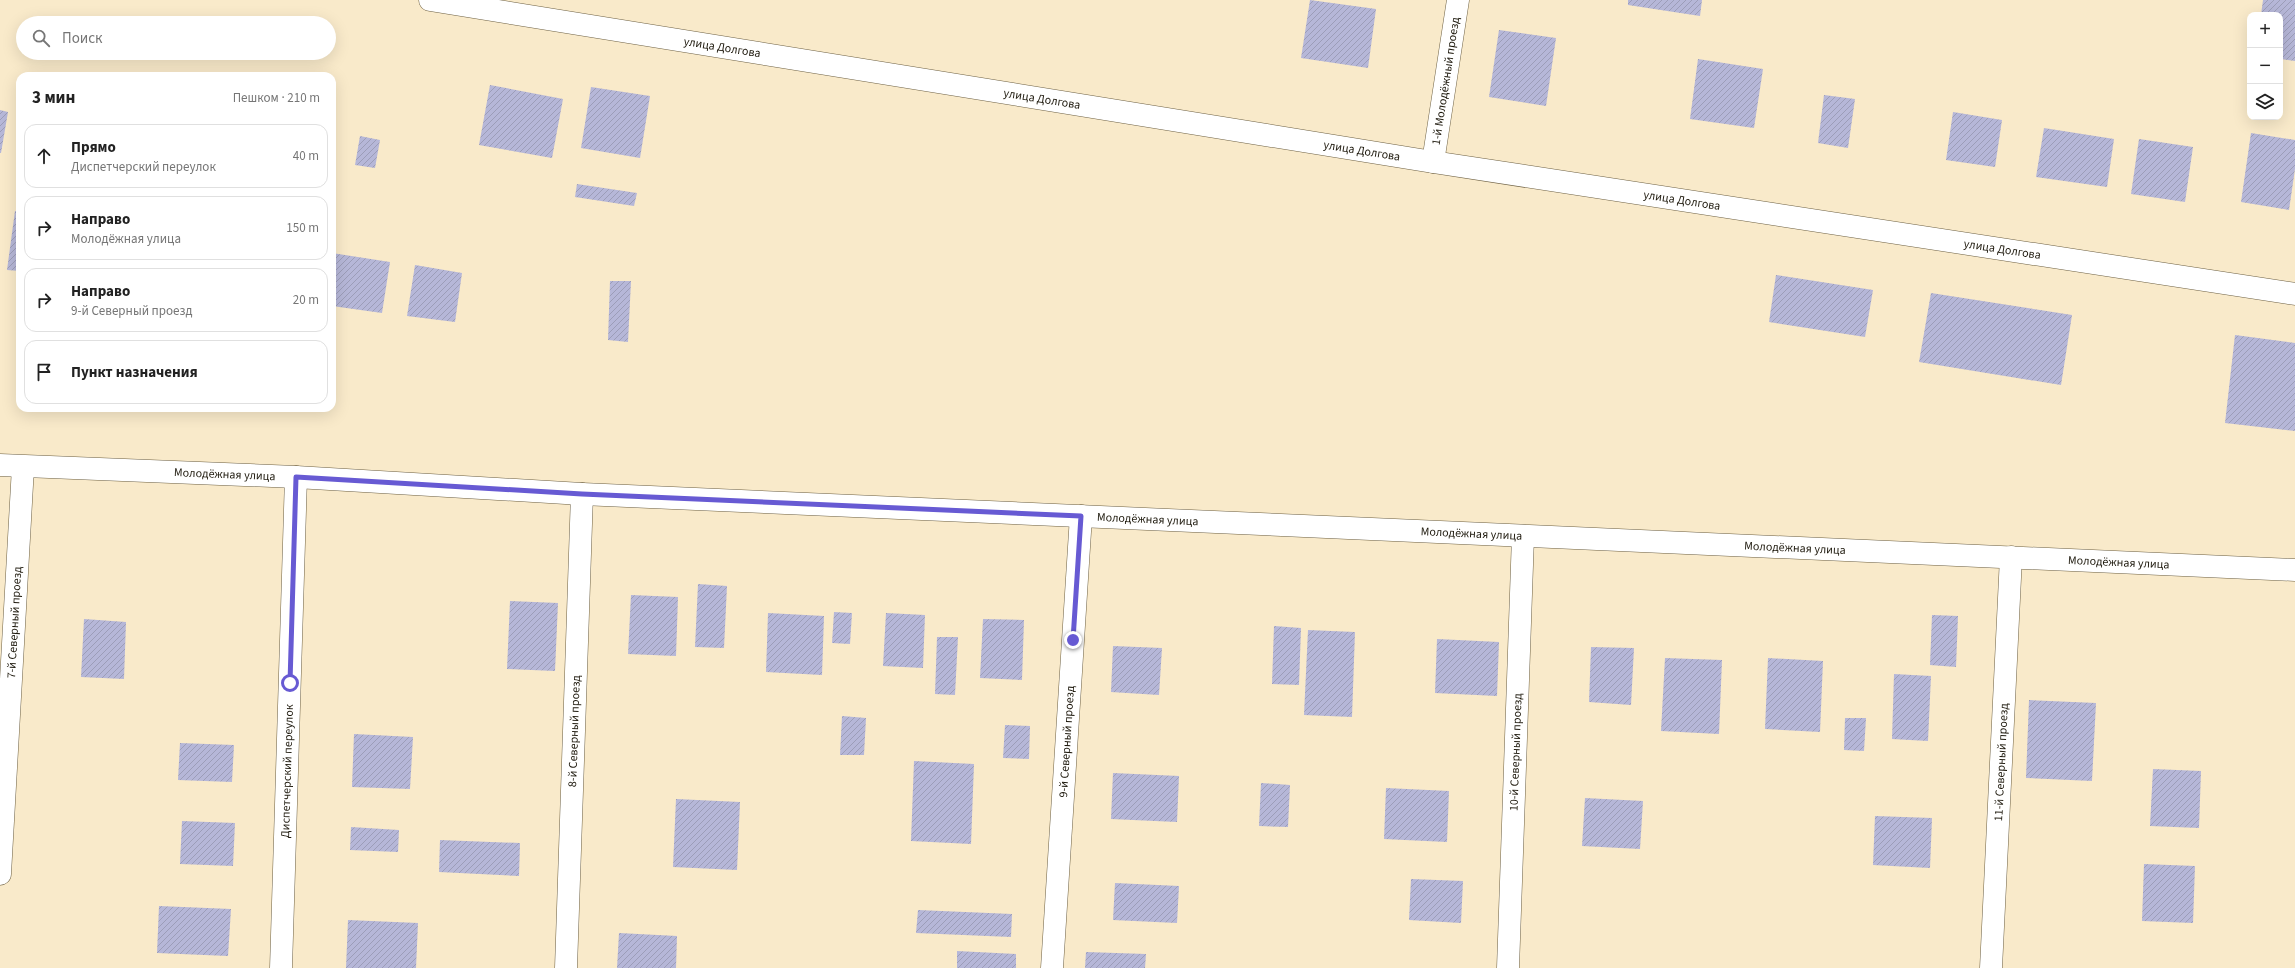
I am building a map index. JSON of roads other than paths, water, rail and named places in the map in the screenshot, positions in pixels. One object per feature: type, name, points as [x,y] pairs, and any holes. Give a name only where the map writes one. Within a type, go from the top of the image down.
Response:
[{"type":"street","name":"улица Долгова","points":[[430,0],[1432,162],[2295,294]]},
{"type":"street","name":"1-й Молодёжный проезд","points":[[1432,162],[1458,0]]},
{"type":"street","name":"Молодёжная улица","points":[[0,465],[296,477],[582,494],[2295,570]]},
{"type":"street","name":"7-й Северный проезд","points":[[0,874],[23,467]]},
{"type":"street","name":"Диспетчерский переулок","points":[[281,968],[296,477]]},
{"type":"street","name":"8-й Северный проезд","points":[[566,968],[582,494]]},
{"type":"street","name":"9-й Северный проезд","points":[[1052,968],[1081,516]]},
{"type":"street","name":"10-й Северный проезд","points":[[1508,968],[1524,536]]},
{"type":"street","name":"11-й Северный проезд","points":[[1991,968],[2011,557]]}]
